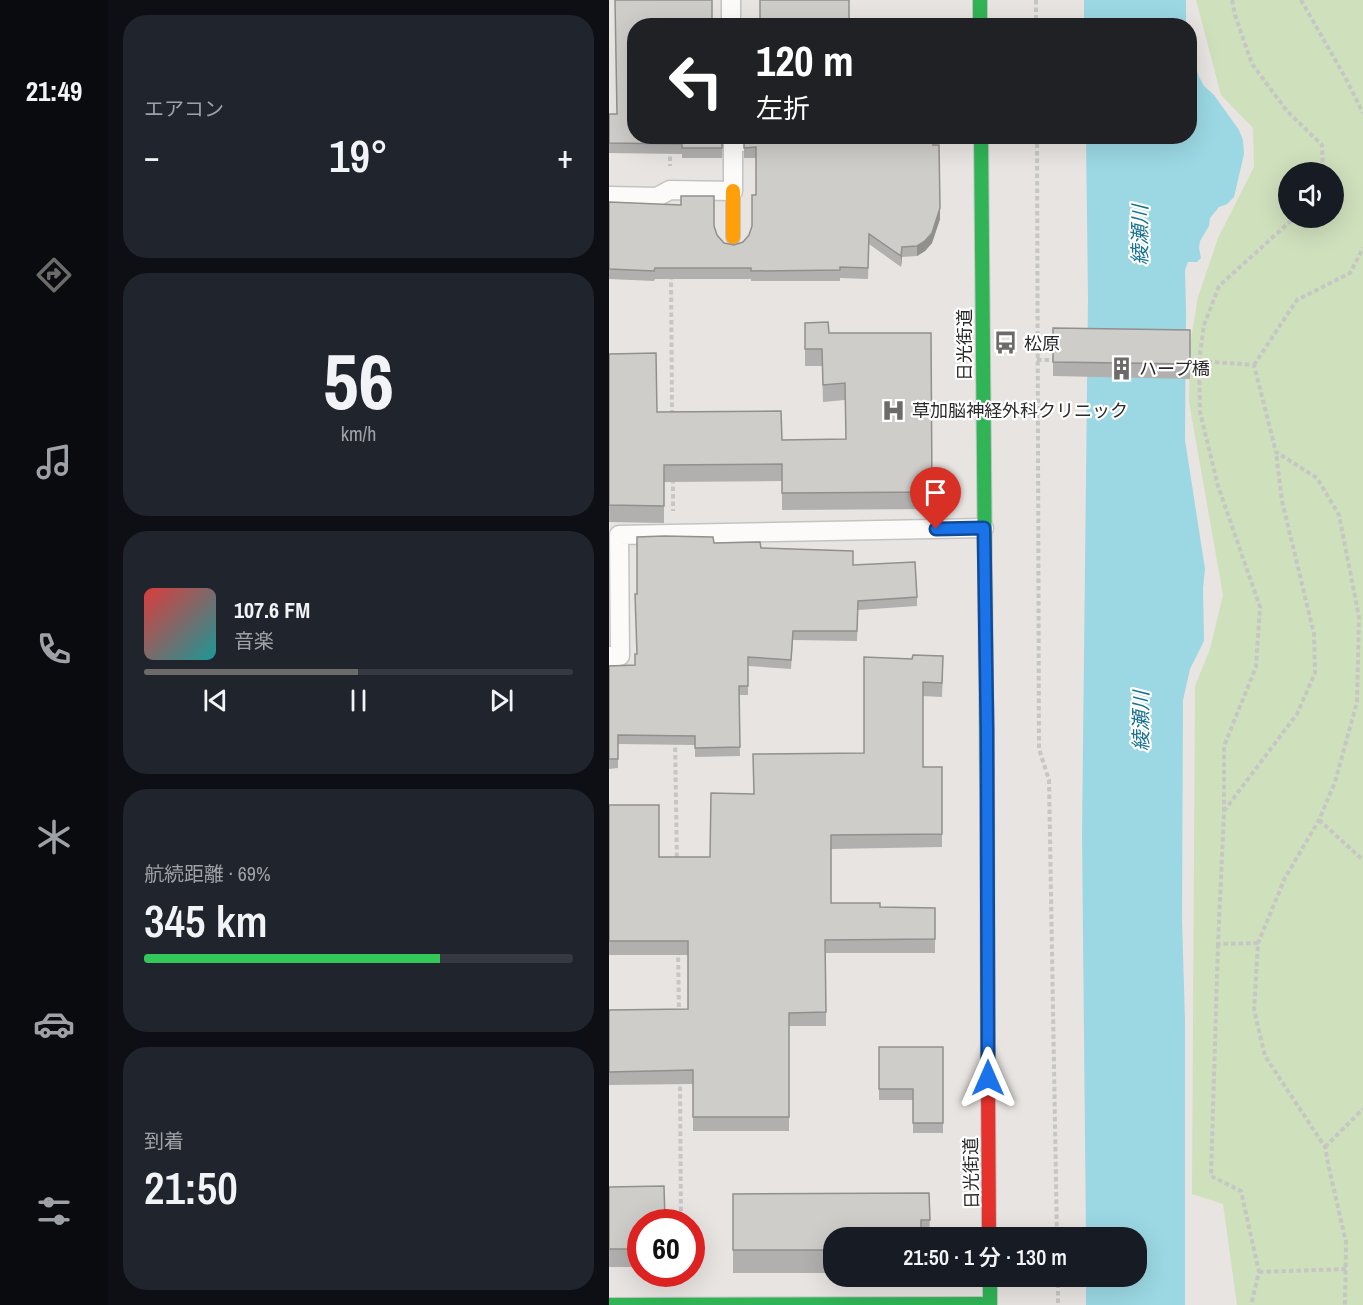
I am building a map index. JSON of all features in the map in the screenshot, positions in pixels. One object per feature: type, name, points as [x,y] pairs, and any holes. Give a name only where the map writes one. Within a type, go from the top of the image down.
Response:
[{"type":"main road","points":[[979,0],[980,18]]},
{"type":"main road","name":"日光街道","points":[[981,144],[989,1227]]},
{"type":"main road","points":[[733,191],[733,237]]},
{"type":"main road","points":[[609,1305],[990,1305],[990,1287]]},
{"type":"lane","points":[[731,0],[731,18]]},
{"type":"lane","points":[[609,196],[657,197],[670,190],[733,191],[733,144]]},
{"type":"lane","points":[[609,656],[620,656],[619,535],[984,528]]},
{"type":"path","points":[[1036,0],[1036,18]]},
{"type":"path","points":[[1232,0],[1252,64],[1287,111],[1322,145],[1323,162]]},
{"type":"path","points":[[1301,0],[1363,113]]},
{"type":"path","points":[[1037,144],[1038,749],[1049,780],[1057,1227]]},
{"type":"path","points":[[670,146],[670,190]]},
{"type":"path","points":[[1251,1305],[1259,1272],[1241,1191],[1211,1176],[1224,812],[1224,746],[1256,667],[1260,608],[1218,486],[1200,412],[1199,361],[1204,325],[1219,286],[1283,228]]},
{"type":"path","points":[[1224,812],[1296,714],[1315,673],[1314,634],[1282,501],[1276,452],[1254,365],[1297,300],[1350,273],[1363,248]]},
{"type":"path","points":[[671,264],[672,416]]},
{"type":"path","points":[[1037,360],[1064,360]]},
{"type":"path","points":[[1174,360],[1254,365]]},
{"type":"path","points":[[1276,452],[1317,478],[1339,515],[1359,617],[1357,702],[1335,783],[1319,820],[1285,878],[1258,943],[1254,1010],[1265,1056],[1325,1147],[1345,1242],[1345,1305]]},
{"type":"path","points":[[673,475],[673,534]]},
{"type":"path","points":[[675,736],[677,866]]},
{"type":"path","points":[[1319,820],[1363,860]]},
{"type":"path","points":[[1218,944],[1258,943]]},
{"type":"path","points":[[678,949],[679,1021]]},
{"type":"path","points":[[679,1068],[681,1209]]},
{"type":"path","points":[[1325,1147],[1363,1109]]},
{"type":"path","points":[[1259,1272],[1346,1269]]},
{"type":"path","points":[[1058,1287],[1058,1305]]},
{"type":"green space","points":[[1196,0],[1363,0],[1363,1305],[1237,1305],[1223,1204],[1192,1194],[1195,686],[1210,649],[1223,595],[1189,402],[1190,344],[1198,297],[1218,238],[1254,167],[1253,128],[1221,95]]},
{"type":"water","points":[[1084,0],[1186,0],[1186,18],[1084,18]]},
{"type":"water","name":"綾瀬川","points":[[1197,70],[1204,86],[1214,95],[1239,130],[1243,140],[1244,154],[1234,197],[1227,204],[1219,207],[1210,218],[1209,226],[1200,241],[1201,258],[1197,262],[1188,262],[1185,270],[1185,440],[1205,569],[1204,641],[1190,669],[1183,700],[1185,1305],[1086,1305],[1086,1287],[1147,1287],[1147,1227],[1086,1227],[1082,835],[1088,299],[1086,144],[1197,144]]},
{"type":"building","points":[[615,0],[712,0],[712,18],[627,18],[627,143],[609,143],[609,114],[617,114]]},
{"type":"building","points":[[760,0],[849,0],[849,18],[760,18]]},
{"type":"building","points":[[682,144],[722,144],[722,148],[682,148]]},
{"type":"building","points":[[744,144],[939,145],[940,208],[932,233],[917,246],[902,247],[901,256],[869,234],[868,268],[751,271],[751,268],[655,268],[654,271],[609,269],[609,202],[681,205],[681,196],[714,196],[714,226],[717,235],[724,243],[734,245],[743,242],[752,226],[752,195],[756,195],[756,147],[744,148]]},
{"type":"building","points":[[828,322],[829,333],[931,333],[932,492],[782,493],[782,464],[664,465],[664,506],[609,505],[609,354],[656,353],[657,412],[781,411],[782,440],[846,439],[845,383],[823,385],[822,349],[805,349],[805,323]]},
{"type":"building","points":[[1053,328],[1190,330],[1190,364],[1053,362]]},
{"type":"building","points":[[637,537],[713,537],[714,543],[760,542],[761,548],[853,551],[853,565],[915,562],[917,597],[858,601],[857,631],[793,631],[791,660],[748,657],[748,686],[739,686],[740,747],[695,748],[695,736],[618,735],[618,759],[609,759],[609,666],[635,665],[635,654],[637,654],[635,594],[637,594]]},
{"type":"building","points":[[913,655],[943,656],[942,683],[923,682],[923,767],[942,767],[942,834],[831,835],[831,903],[880,903],[880,907],[935,908],[935,939],[825,940],[826,1012],[789,1013],[789,1117],[693,1117],[693,1070],[609,1072],[609,1010],[688,1009],[688,941],[609,941],[609,805],[659,805],[659,857],[710,857],[711,793],[754,794],[753,754],[864,753],[864,657],[912,659]]},
{"type":"building","points":[[879,1047],[943,1047],[943,1123],[913,1123],[913,1089],[879,1089]]},
{"type":"building","points":[[664,1186],[665,1209],[627,1209],[627,1249],[609,1249],[609,1187]]},
{"type":"building","points":[[929,1193],[930,1220],[921,1220],[921,1227],[823,1227],[823,1250],[733,1250],[733,1194]]},
{"type":"traffic: fast","points":[[980,0],[980,18]]},
{"type":"traffic: fast","points":[[981,144],[987,791]]},
{"type":"traffic: fast","points":[[990,1287],[990,1305]]},
{"type":"traffic: fast","points":[[609,1305],[990,1304]]},
{"type":"traffic: slow","points":[[733,191],[733,237]]},
{"type":"traffic: slow","points":[[987,791],[988,1079]]},
{"type":"traffic: jam","points":[[988,1079],[989,1227]]},
{"type":"place","name":"松原","points":[[1006,343]]},
{"type":"place","name":"ハープ橋","points":[[1121,368]]},
{"type":"place","name":"草加脳神経外科クリニック","points":[[894,410]]},
{"type":"route","points":[[936,529],[984,528],[988,1078]]}]
